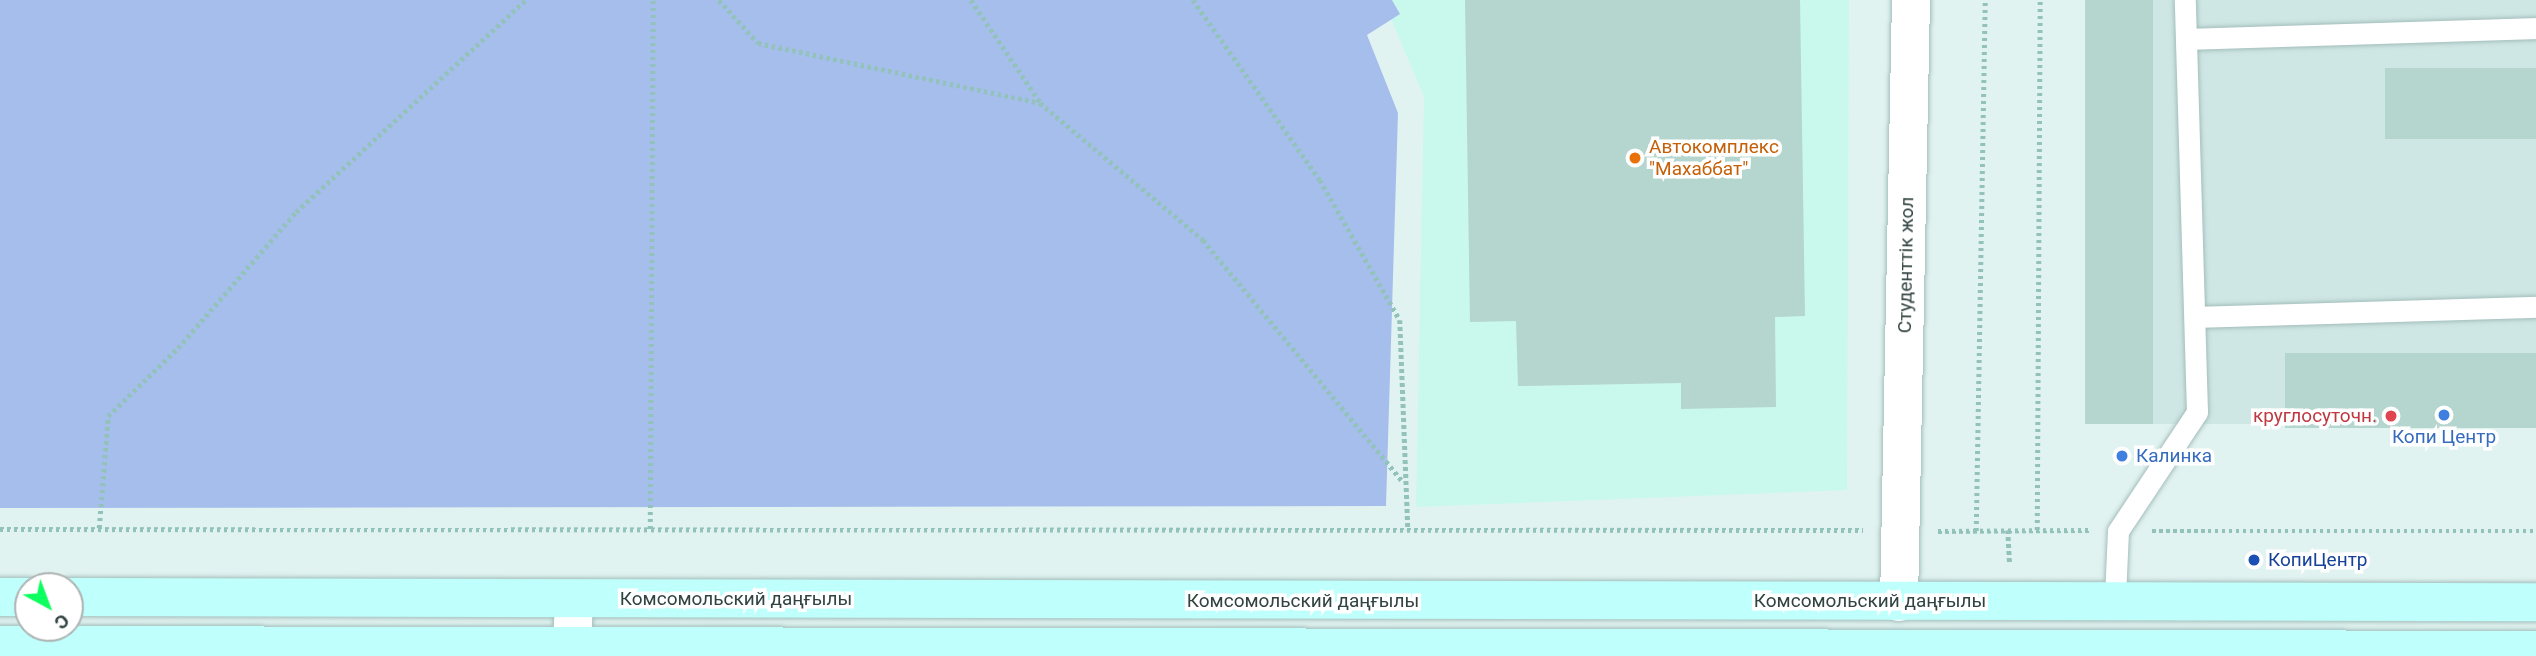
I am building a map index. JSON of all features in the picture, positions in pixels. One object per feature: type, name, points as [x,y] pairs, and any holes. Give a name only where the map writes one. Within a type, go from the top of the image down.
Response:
[{"type":"street","name":"Студенттік жол","points":[[1899,602],[1911,0]]},
{"type":"street","name":"Комсомольский даңғылы","points":[[84,597],[1899,602],[2115,597],[2521,602]]},
{"type":"street","points":[[572,648],[574,599]]},
{"type":"street","points":[[1563,650],[1564,601]]},
{"type":"street","points":[[3,649],[454,652],[572,648],[858,654],[1563,650],[2517,652],[2521,602]]},
{"type":"lane","points":[[2115,597],[2118,531],[2197,412],[2185,0]]},
{"type":"lane","points":[[2187,39],[2536,28]]},
{"type":"lane","points":[[2194,317],[2536,307]]},
{"type":"path","points":[[99,529],[108,416],[178,348],[296,212],[526,0]]},
{"type":"path","points":[[650,529],[653,0]]},
{"type":"path","points":[[719,0],[758,43],[1040,103]]},
{"type":"path","points":[[971,0],[1040,103],[1203,240],[1403,482]]},
{"type":"path","points":[[1193,0],[1320,180],[1400,320],[1403,482],[1408,530]]},
{"type":"path","points":[[1976,531],[1985,0]]},
{"type":"path","points":[[2037,530],[2040,0]]},
{"type":"path","points":[[0,529],[2536,531]]},
{"type":"shaded area","points":[[0,0],[1392,0],[1400,14],[1367,35],[1398,113],[1386,506],[0,508]]},
{"type":"shaded area","points":[[1383,0],[1849,0],[1847,490],[1416,507],[1424,97]]},
{"type":"shaded area","points":[[2086,0],[2536,0],[2536,424],[2086,424]]},
{"type":"building","name":"Автокомплекс \"Махаббат\"","points":[[1465,0],[1800,0],[1805,316],[1775,317],[1776,407],[1681,409],[1681,383],[1518,386],[1516,321],[1470,322]]},
{"type":"building","points":[[2085,0],[2153,0],[2153,424],[2085,424]]},
{"type":"building","points":[[2385,68],[2536,68],[2536,139],[2385,139]]},
{"type":"building","points":[[2285,353],[2536,353],[2536,428],[2285,428]]},
{"type":"place","name":"Автокомплекс \"Махаббат\"","points":[[1635,158]]},
{"type":"place","name":"Копи Центр","points":[[2444,415]]},
{"type":"place","name":"круглосуточн.","points":[[2391,416]]},
{"type":"place","name":"Калинка","points":[[2122,456]]},
{"type":"place","name":"КопиЦентр","points":[[2254,560]]}]
